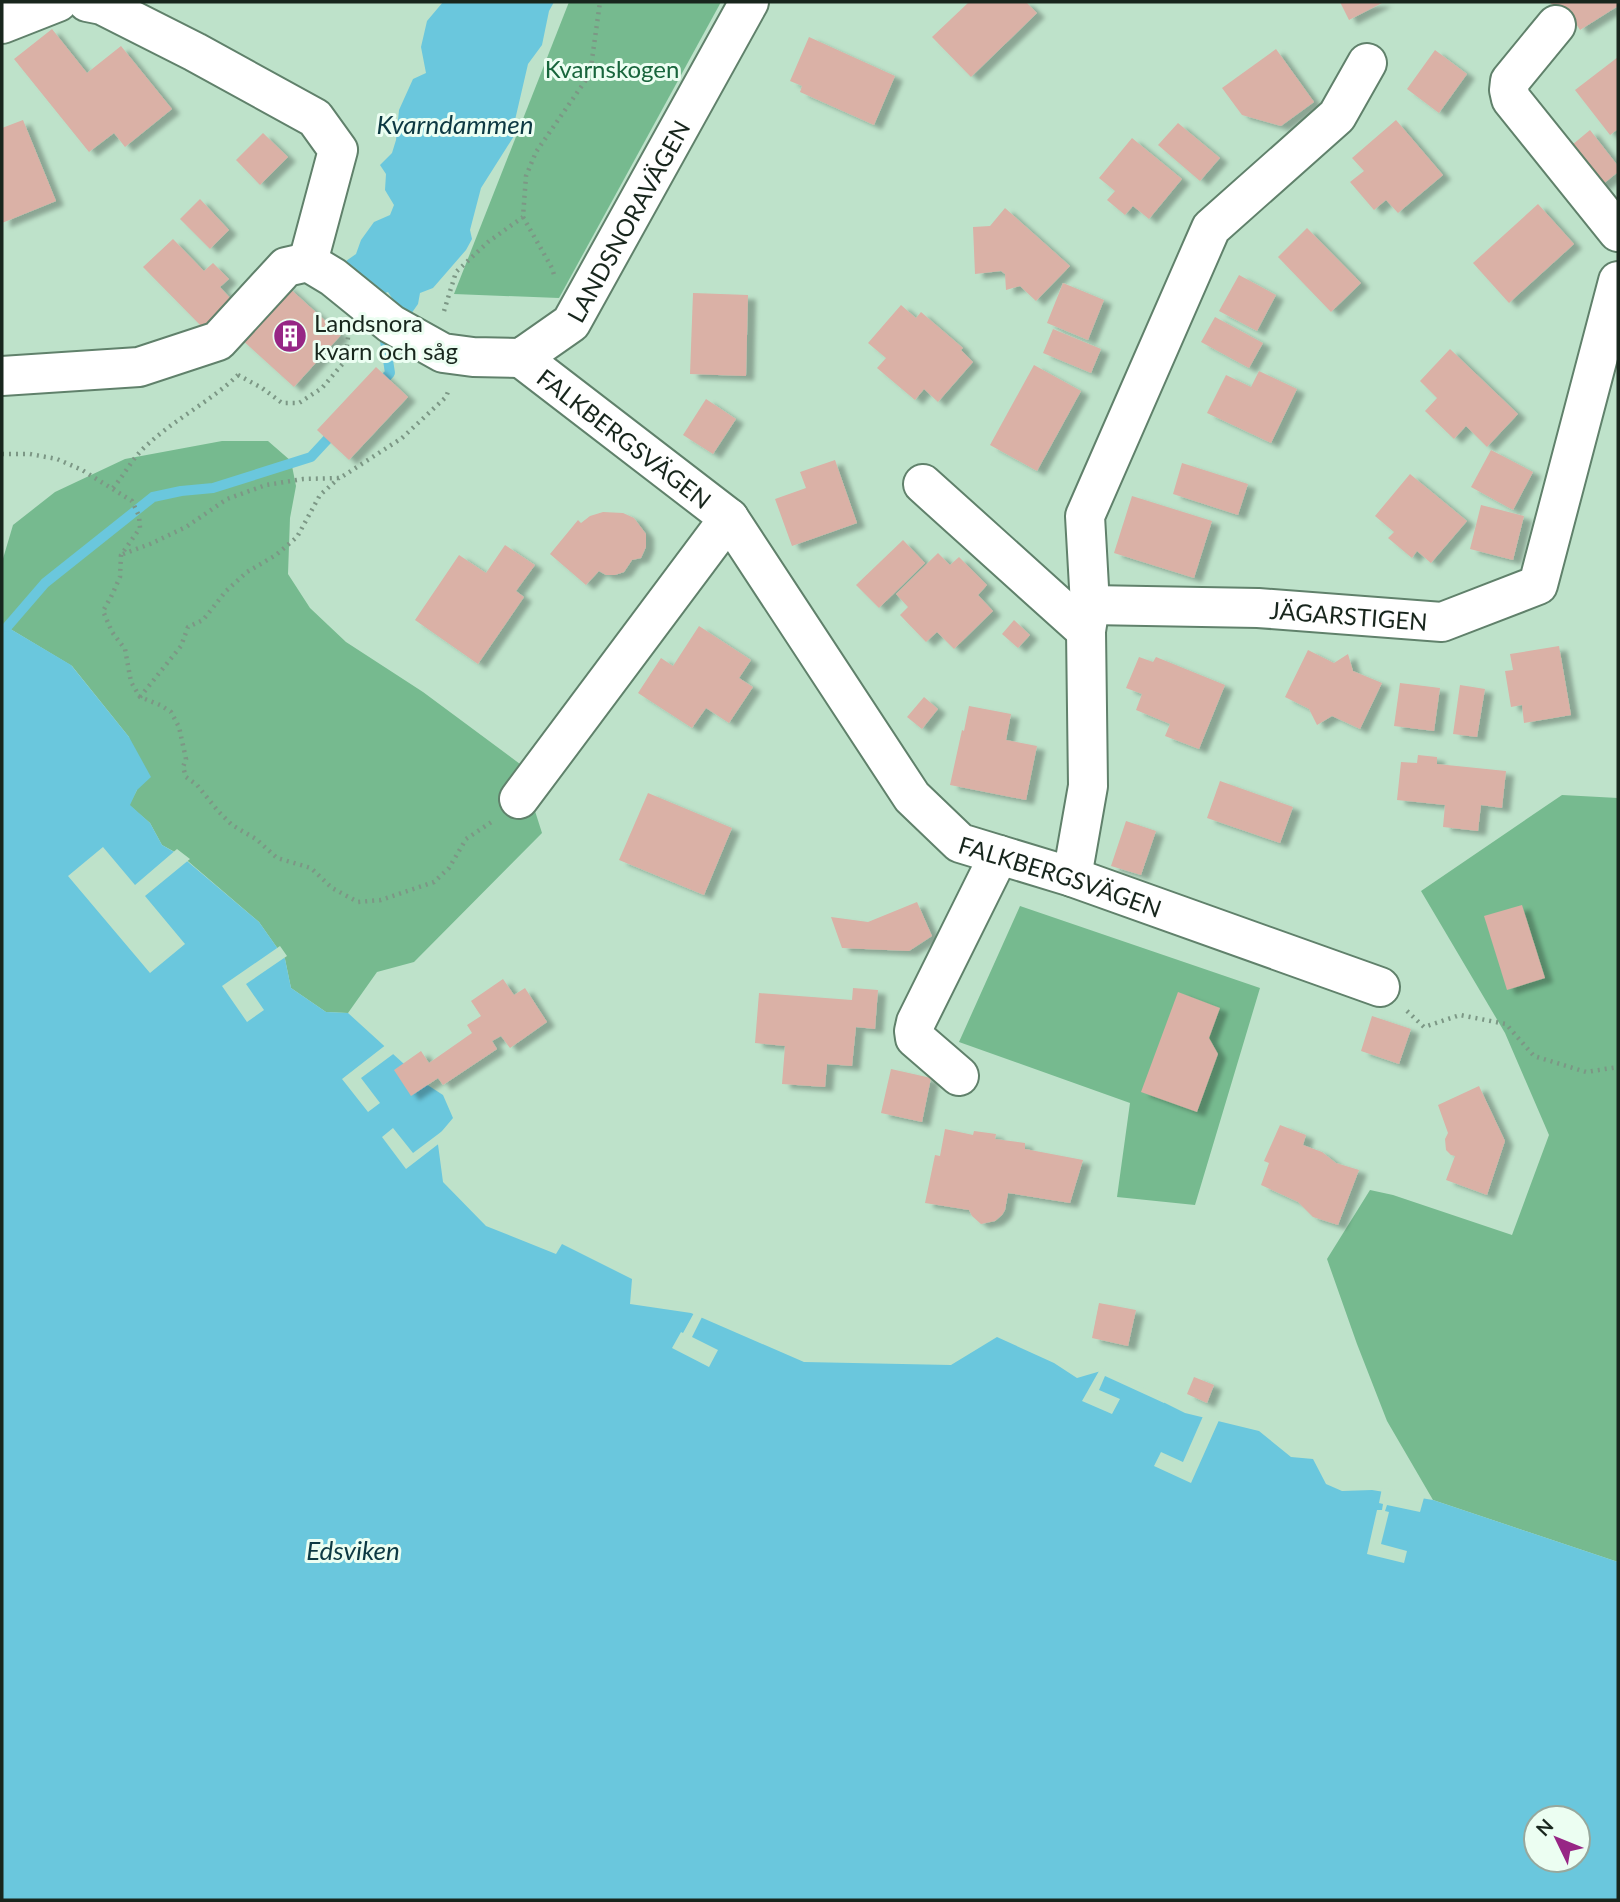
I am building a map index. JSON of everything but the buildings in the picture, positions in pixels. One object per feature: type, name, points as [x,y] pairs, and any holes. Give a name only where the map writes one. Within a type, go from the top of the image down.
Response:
[{"type":"street","points":[[2,24],[58,2]]},
{"type":"street","points":[[87,2],[102,5],[315,118],[338,150],[309,262]]},
{"type":"street","name":"LANDSNORAVÄGEN","points":[[522,358],[571,323],[749,2]]},
{"type":"street","points":[[1556,25],[1510,81],[1511,99],[1618,232]]},
{"type":"street","points":[[1072,877],[1088,786],[1085,516],[1212,228],[1337,116],[1367,63]]},
{"type":"street","points":[[2,376],[139,367],[218,341],[286,267],[309,262],[333,277],[391,324],[443,353],[522,358]]},
{"type":"street","name":"JÄGARSTIGEN","points":[[1088,618],[1258,608],[1442,622],[1538,585],[1618,281]]},
{"type":"street","name":"FALKBERGSVÄGEN","points":[[522,358],[729,518],[912,797],[960,844],[1072,877],[1380,987]]},
{"type":"street","points":[[923,484],[1088,618]]},
{"type":"street","name":"FALKBERGSVÄGEN","points":[[508,808],[729,518]]},
{"type":"street","points":[[959,1076],[915,1038],[914,1031],[999,855]]},
{"type":"path","points":[[571,323],[552,268],[523,217],[526,176],[536,152],[590,74],[600,2]]},
{"type":"path","points":[[140,697],[181,646],[188,627],[203,620],[226,591],[247,572],[276,555],[297,537],[320,495],[340,478],[387,449],[446,397],[457,372],[443,309],[456,272],[488,242],[523,217]]},
{"type":"path","points":[[113,488],[135,456],[147,444],[238,375],[282,403],[299,403],[321,388],[345,361],[349,341],[343,315],[358,297]]},
{"type":"path","points":[[2,454],[30,454],[57,459],[82,470],[132,501],[139,516],[140,528],[121,555],[120,577],[103,611],[112,632],[125,649],[131,682],[140,697],[171,712],[179,727],[186,759],[183,766],[186,777],[197,785],[232,825],[256,839],[277,858],[312,868],[332,888],[358,902],[381,900],[434,882],[449,868],[466,839],[508,808]]},
{"type":"path","points":[[121,555],[186,527],[227,499],[266,485],[303,479],[340,478]]},
{"type":"path","points":[[1380,987],[1424,1027],[1460,1015],[1506,1024],[1534,1056],[1586,1072],[1618,1067]]},
{"type":"green space","name":"Kvarnskogen","points":[[569,2],[721,2],[559,298],[454,294]]},
{"type":"green space","points":[[222,441],[268,441],[291,461],[296,486],[290,518],[288,574],[310,608],[346,642],[423,692],[520,764],[542,833],[414,962],[377,972],[348,1013],[326,1012],[291,988],[285,959],[259,922],[182,856],[162,845],[150,823],[129,805],[137,790],[129,737],[72,666],[2,624],[2,562],[13,525],[55,492],[125,459]]},
{"type":"green space","points":[[1562,795],[1618,798],[1618,1562],[1433,1500],[1387,1421],[1327,1259],[1370,1190],[1393,1195],[1512,1235],[1549,1135],[1505,1033],[1421,891]]},
{"type":"green space","points":[[1020,906],[1260,988],[1195,1205],[1117,1197],[1130,1103],[959,1042]]},
{"type":"water","name":"Kvarndammen","points":[[443,2],[554,2],[549,11],[542,45],[528,64],[514,136],[481,188],[470,230],[472,239],[466,250],[433,288],[420,293],[418,304],[411,314],[397,306],[388,292],[385,293],[353,273],[346,261],[356,254],[361,240],[374,222],[390,215],[394,205],[385,190],[386,174],[380,165],[392,153],[399,110],[413,79],[426,73],[421,47],[427,21]]},
{"type":"water","name":"Edsviken","points":[[2,624],[71,665],[129,737],[151,777],[137,790],[130,805],[150,823],[162,845],[181,856],[259,922],[285,959],[291,988],[326,1012],[348,1013],[426,1084],[443,1095],[453,1118],[437,1137],[443,1182],[486,1226],[556,1254],[562,1244],[632,1279],[630,1304],[691,1313],[804,1362],[951,1365],[997,1337],[1054,1363],[1077,1378],[1101,1371],[1185,1413],[1259,1431],[1291,1457],[1313,1459],[1326,1484],[1342,1491],[1372,1490],[1433,1500],[1618,1562],[1618,1900],[2,1900]]},
{"type":"pier","points":[[103,847],[135,885],[177,849],[190,859],[145,896],[185,944],[150,973],[68,876]]},
{"type":"pier","points":[[280,946],[287,956],[246,984],[264,1010],[247,1022],[222,986]]},
{"type":"pier","points":[[387,1044],[396,1052],[361,1078],[380,1103],[368,1112],[342,1079]]},
{"type":"pier","points":[[449,1126],[441,1142],[406,1169],[382,1137],[393,1128],[413,1153]]},
{"type":"pier","points":[[695,1311],[703,1315],[692,1337],[718,1350],[709,1367],[672,1348]]},
{"type":"pier","points":[[1103,1368],[1166,1399],[1164,1403],[1105,1376],[1099,1390],[1120,1399],[1112,1414],[1082,1401],[1099,1371],[1096,1369]]},
{"type":"pier","points":[[1204,1414],[1220,1418],[1191,1483],[1154,1466],[1161,1452],[1183,1462]]},
{"type":"pier","points":[[1382,1488],[1425,1494],[1420,1512],[1387,1505],[1385,1511],[1389,1512],[1381,1544],[1407,1551],[1404,1563],[1367,1554],[1377,1510],[1382,1510],[1383,1504],[1379,1503]]},
{"type":"waterway","points":[[377,387],[390,373],[383,328]]},
{"type":"waterway","points":[[7,627],[45,583],[153,497],[213,488],[311,457],[337,429]]},
{"type":"place","name":"Landsnora kvarn och såg","points":[[290,336]]}]
